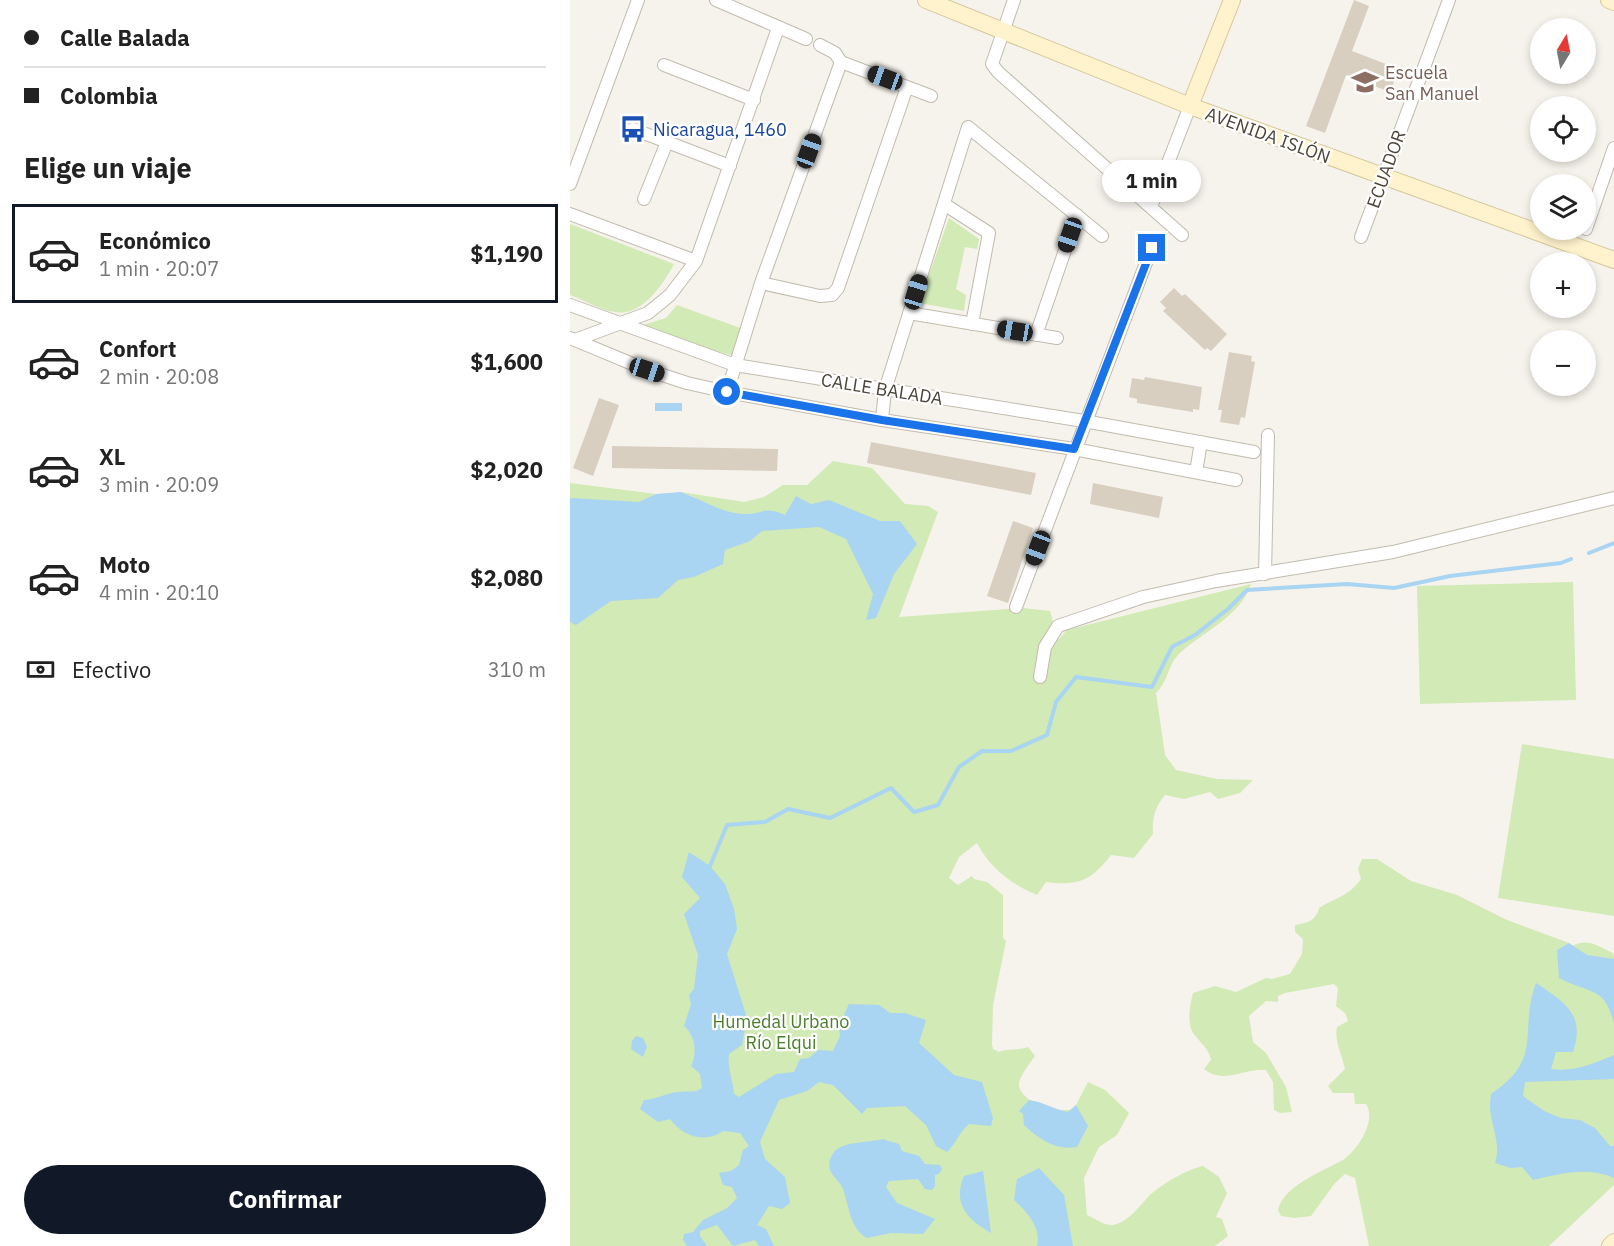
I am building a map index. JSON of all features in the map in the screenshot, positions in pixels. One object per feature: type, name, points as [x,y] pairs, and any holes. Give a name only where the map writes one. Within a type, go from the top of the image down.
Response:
[{"type":"main road","name":"AVENIDA ISLÓN","points":[[926,0],[1190,105],[1614,260]]},
{"type":"main road","points":[[1190,105],[1232,0]]},
{"type":"main road","points":[[1609,0],[1614,2]]},
{"type":"main road","points":[[1610,1246],[1614,1242]]},
{"type":"street","points":[[570,184],[638,0]]},
{"type":"street","points":[[716,0],[806,39]]},
{"type":"street","points":[[1014,0],[1002,29],[992,64],[998,72],[1182,235]]},
{"type":"street","name":"ECUADOR","points":[[1361,237],[1449,0]]},
{"type":"street","points":[[572,339],[648,313],[670,295],[696,261],[778,28]]},
{"type":"street","points":[[820,45],[835,53],[841,62],[931,96]]},
{"type":"street","points":[[727,392],[761,283],[841,62]]},
{"type":"street","points":[[664,65],[754,100]]},
{"type":"street","points":[[761,283],[820,296],[832,295],[838,288],[908,87]]},
{"type":"street","points":[[1152,207],[1190,105]]},
{"type":"street","points":[[882,420],[885,390],[968,128],[1102,236]]},
{"type":"street","points":[[633,129],[730,166]]},
{"type":"street","points":[[644,199],[667,142]]},
{"type":"street","points":[[1596,198],[1614,148]]},
{"type":"street","points":[[944,204],[989,233],[972,324]]},
{"type":"street","points":[[570,214],[696,261]]},
{"type":"street","points":[[1036,335],[1077,215]]},
{"type":"street","points":[[1579,247],[1581,240]]},
{"type":"street","points":[[1016,607],[1084,421],[1152,248]]},
{"type":"street","name":"CALLE BALADA","points":[[570,305],[735,365],[1084,421],[1254,452]]},
{"type":"street","points":[[909,314],[1057,338]]},
{"type":"street","name":"CALLE BALADA","points":[[572,339],[647,370],[687,383],[727,392],[882,420],[1074,449],[1236,480]]},
{"type":"street","points":[[1264,574],[1268,435]]},
{"type":"street","points":[[1196,472],[1201,442]]},
{"type":"street","points":[[1040,677],[1045,647],[1058,626],[1143,597],[1393,552],[1614,498]]},
{"type":"green space","points":[[949,218],[979,239],[977,249],[965,247],[956,289],[966,295],[964,311],[919,303]]},
{"type":"green space","points":[[570,224],[674,264],[658,289],[643,304],[625,312],[609,311],[598,307],[570,295]]},
{"type":"green space","points":[[677,305],[743,329],[734,356],[691,344],[643,325],[666,318]]},
{"type":"green space","name":"Humedal Urbano Río Elqui","points":[[833,461],[872,468],[905,504],[928,506],[938,512],[899,617],[1023,608],[1050,611],[1058,640],[1067,630],[1251,584],[1239,605],[1230,614],[1176,657],[1156,693],[1165,755],[1176,770],[1217,779],[1253,780],[1240,793],[1218,799],[1210,792],[1184,799],[1165,795],[1155,813],[1153,834],[1134,858],[1111,855],[1097,871],[1083,880],[1067,883],[1046,882],[1037,895],[1018,886],[995,868],[977,843],[959,857],[949,878],[958,885],[972,876],[974,879],[987,882],[1003,895],[1003,938],[1006,941],[993,1005],[992,1044],[993,1049],[999,1052],[1028,1047],[1035,1056],[1020,1079],[1019,1086],[1022,1092],[1035,1103],[1053,1109],[1071,1110],[1077,1108],[1076,1105],[1088,1082],[1105,1090],[1129,1113],[1117,1135],[1099,1147],[1084,1178],[1087,1215],[1107,1224],[1119,1223],[1129,1217],[1161,1186],[1203,1166],[1219,1177],[1227,1193],[1216,1217],[1222,1219],[1228,1236],[1215,1246],[570,1246],[570,483],[656,494],[652,496],[697,498],[681,492],[744,502],[764,497],[783,485],[807,485]]},
{"type":"green space","points":[[1573,582],[1576,700],[1420,704],[1417,586]]},
{"type":"green space","points":[[1522,744],[1614,759],[1614,916],[1498,898]]},
{"type":"green space","points":[[1362,859],[1377,859],[1411,881],[1457,895],[1507,920],[1569,943],[1557,950],[1558,956],[1579,943],[1591,943],[1614,954],[1614,1185],[1549,1246],[1369,1246],[1355,1178],[1345,1174],[1335,1183],[1311,1216],[1294,1218],[1281,1216],[1278,1210],[1287,1194],[1305,1180],[1348,1156],[1364,1135],[1369,1119],[1366,1104],[1355,1104],[1354,1093],[1333,1093],[1328,1086],[1345,1069],[1336,1032],[1337,1027],[1348,1021],[1345,1013],[1336,1006],[1338,988],[1334,984],[1285,993],[1278,996],[1278,1002],[1266,1001],[1249,1016],[1253,1042],[1266,1053],[1286,1087],[1292,1112],[1280,1113],[1274,1110],[1273,1082],[1266,1070],[1219,1076],[1204,1069],[1211,1060],[1190,1027],[1193,993],[1215,986],[1236,992],[1266,978],[1272,979],[1290,974],[1302,954],[1303,939],[1295,932],[1295,925],[1310,921],[1316,916],[1319,908],[1347,893],[1356,885],[1361,879],[1358,869]]},
{"type":"water","points":[[655,403],[682,403],[682,411],[655,411]]},
{"type":"water","points":[[681,492],[719,508],[743,514],[772,511],[785,515],[796,496],[811,504],[829,500],[880,521],[900,521],[917,544],[894,574],[876,618],[866,620],[873,594],[846,539],[819,527],[762,531],[750,541],[725,550],[723,564],[694,577],[678,580],[658,598],[611,601],[576,625],[570,622],[570,498],[639,502],[656,494]]},
{"type":"water","points":[[689,852],[710,866],[725,884],[734,909],[737,929],[727,954],[747,1018],[742,1045],[729,1054],[734,1094],[739,1097],[776,1074],[794,1072],[800,1059],[809,1058],[818,1050],[833,1051],[840,1036],[838,1020],[843,1017],[849,1004],[879,1005],[890,1013],[905,1013],[926,1020],[919,1043],[954,1075],[982,1082],[993,1118],[991,1126],[969,1124],[947,1152],[936,1146],[926,1125],[905,1106],[867,1108],[862,1114],[833,1085],[819,1082],[807,1091],[779,1100],[760,1142],[765,1159],[785,1177],[790,1203],[782,1209],[769,1206],[757,1225],[766,1229],[774,1246],[759,1246],[755,1240],[733,1246],[717,1225],[700,1231],[700,1236],[707,1246],[687,1246],[683,1240],[684,1234],[693,1232],[703,1220],[727,1208],[737,1198],[732,1187],[723,1185],[719,1173],[731,1171],[739,1165],[743,1150],[749,1146],[740,1133],[723,1131],[709,1137],[694,1136],[681,1130],[670,1119],[658,1122],[640,1109],[644,1100],[702,1088],[700,1074],[691,1066],[695,1051],[693,1040],[684,1026],[691,1004],[689,995],[694,989],[698,955],[684,914],[700,898],[682,877]]},
{"type":"water","points":[[1569,943],[1587,955],[1614,959],[1614,1025],[1611,1012],[1601,997],[1559,978],[1557,950]]},
{"type":"water","points":[[1536,983],[1570,1010],[1577,1028],[1573,1052],[1556,1052],[1551,1069],[1576,1068],[1614,1055],[1614,1079],[1525,1082],[1523,1096],[1544,1111],[1561,1118],[1580,1120],[1595,1128],[1610,1146],[1614,1146],[1614,1178],[1594,1172],[1584,1172],[1533,1180],[1522,1167],[1510,1168],[1495,1163],[1497,1146],[1491,1113],[1491,1094],[1508,1081],[1524,1056],[1531,1000]]},
{"type":"water","points":[[636,1036],[643,1038],[647,1047],[643,1057],[631,1049],[632,1041]]},
{"type":"water","points":[[1029,1100],[1068,1112],[1076,1105],[1088,1126],[1077,1147],[1069,1148],[1048,1143],[1024,1125],[1023,1114],[1019,1111]]},
{"type":"water","points":[[882,1139],[899,1144],[902,1151],[919,1156],[925,1164],[940,1165],[942,1169],[939,1174],[935,1175],[935,1186],[932,1190],[925,1189],[918,1179],[889,1181],[886,1187],[897,1203],[935,1219],[923,1234],[891,1233],[867,1238],[861,1234],[851,1217],[843,1189],[830,1170],[830,1158],[838,1148]]},
{"type":"water","points":[[1039,1168],[1064,1195],[1073,1246],[1037,1246],[1035,1226],[1014,1200],[1017,1179]]},
{"type":"water","points":[[983,1171],[991,1233],[969,1217],[961,1203],[961,1186],[964,1176]]},
{"type":"building","points":[[1354,0],[1369,6],[1352,51],[1399,69],[1390,92],[1346,75],[1325,133],[1306,126]]},
{"type":"building","points":[[1174,288],[1182,296],[1185,294],[1227,334],[1211,351],[1207,348],[1205,350],[1163,311],[1166,308],[1160,302]]},
{"type":"building","points":[[1229,352],[1252,356],[1251,361],[1255,362],[1245,418],[1241,417],[1239,425],[1220,422],[1222,410],[1218,410]]},
{"type":"building","points":[[1145,377],[1202,387],[1199,410],[1193,409],[1193,412],[1137,403],[1137,399],[1129,397],[1132,378],[1144,380]]},
{"type":"building","points":[[599,398],[619,405],[593,476],[573,468]]},
{"type":"building","points":[[871,442],[1036,473],[1031,495],[867,463]]},
{"type":"building","points":[[612,446],[778,449],[777,471],[612,468]]},
{"type":"building","points":[[1093,483],[1163,497],[1159,518],[1090,504]]},
{"type":"building","points":[[1013,521],[1033,528],[1008,603],[987,596]]},
{"type":"waterway","points":[[1589,553],[1614,543]]},
{"type":"waterway","points":[[710,866],[727,825],[765,822],[788,809],[830,818],[891,788],[914,812],[938,805],[959,767],[982,751],[1011,751],[1047,735],[1056,702],[1076,677],[1152,687],[1172,647],[1195,635],[1228,609],[1247,590],[1347,584],[1394,588],[1450,576],[1561,563],[1571,559]]},
{"type":"place","name":"Escuela San Manuel","points":[[1365,82]]},
{"type":"place","name":"Nicaragua, 1460","points":[[633,129]]},
{"type":"route","points":[[727,392],[882,420],[1074,449],[1152,248]]}]
